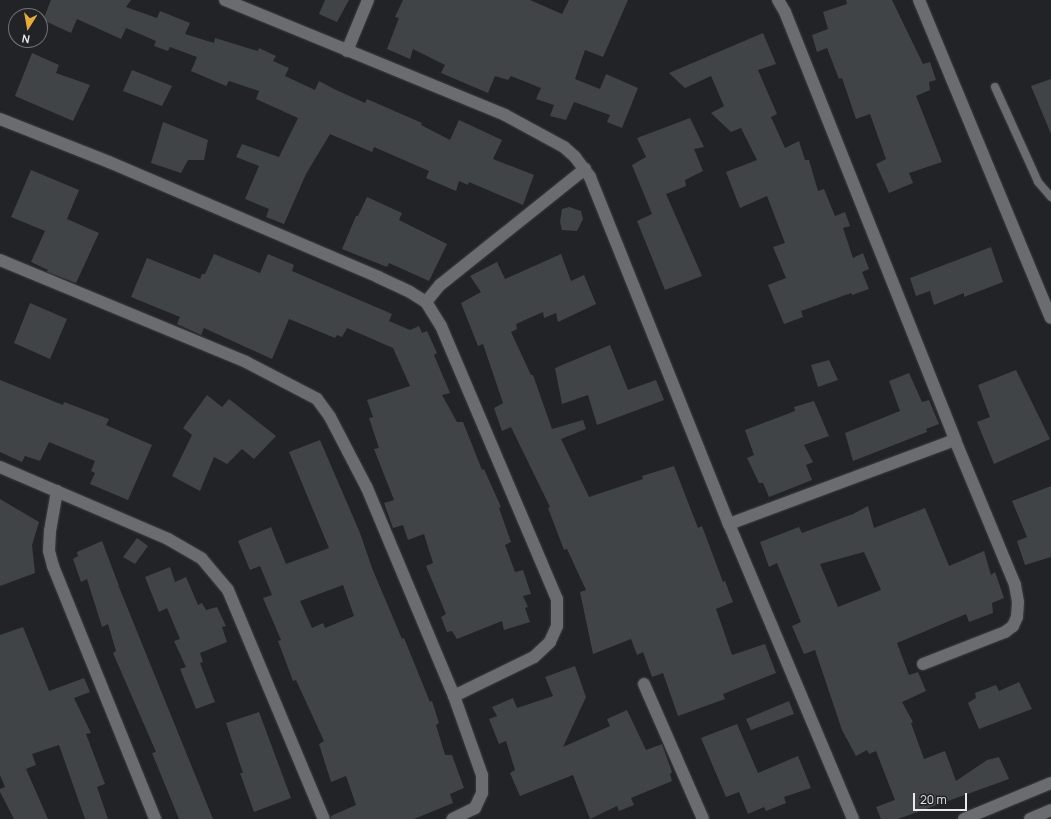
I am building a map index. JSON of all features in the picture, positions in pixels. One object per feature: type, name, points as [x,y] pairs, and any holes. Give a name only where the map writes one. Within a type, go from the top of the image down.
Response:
[{"type":"street","points":[[225,0],[506,116],[564,147],[585,169],[729,524],[853,819]]},
{"type":"street","points":[[347,51],[368,0]]},
{"type":"street","points":[[778,0],[785,12],[955,440],[1016,585],[1018,602],[1017,617],[1013,626],[1004,632],[923,664]]},
{"type":"street","points":[[922,1],[1051,318]]},
{"type":"street","points":[[0,119],[109,162],[378,277],[410,292],[426,302],[441,326],[557,599],[558,606],[557,626],[550,642],[534,657],[454,696]]},
{"type":"street","points":[[426,302],[440,285],[585,169]]},
{"type":"street","points":[[0,260],[246,362],[317,399],[330,417],[367,488],[454,696],[482,775],[482,793],[475,808],[452,819]]},
{"type":"street","points":[[729,524],[955,440]]},
{"type":"street","points":[[0,467],[168,539],[202,559],[228,590],[324,819]]},
{"type":"street","points":[[57,491],[50,531],[49,551],[53,566],[155,819]]},
{"type":"street","points":[[644,684],[702,819]]},
{"type":"street","points":[[964,819],[1051,784]]},
{"type":"street","points":[[1030,819],[1051,810]]},
{"type":"lane","points":[[995,87],[1038,182],[1051,197]]},
{"type":"building","points":[[51,0],[131,0],[126,7],[157,18],[160,11],[190,23],[185,34],[214,43],[215,38],[258,51],[259,48],[276,56],[273,61],[289,68],[285,76],[315,90],[319,81],[365,103],[367,99],[422,123],[421,125],[450,140],[459,120],[502,140],[493,159],[534,175],[523,205],[469,182],[468,185],[459,181],[456,191],[426,178],[429,171],[374,147],[372,152],[330,134],[306,174],[284,224],[266,217],[269,209],[245,199],[259,166],[236,157],[242,144],[279,157],[298,118],[256,99],[259,91],[229,81],[226,86],[191,71],[197,57],[170,47],[168,51],[154,46],[156,41],[126,28],[121,39],[77,19],[71,33],[48,22],[48,8]]},
{"type":"building","points":[[325,0],[349,0],[337,22],[319,14]]},
{"type":"building","points":[[403,0],[530,0],[562,14],[569,0],[628,0],[603,57],[585,50],[575,79],[600,89],[606,74],[638,88],[622,128],[607,122],[610,115],[574,102],[566,120],[550,116],[554,105],[536,99],[541,88],[511,76],[508,80],[495,76],[488,93],[441,73],[445,65],[413,49],[410,59],[387,49],[399,18],[395,17]]},
{"type":"building","points":[[846,0],[892,0],[923,64],[930,62],[936,80],[929,82],[930,90],[916,96],[942,162],[909,173],[913,183],[889,193],[876,164],[886,159],[870,114],[856,119],[842,78],[839,79],[827,48],[817,52],[812,35],[828,29],[823,12],[847,4]]},
{"type":"building","points":[[763,33],[776,64],[758,70],[777,114],[771,117],[785,148],[799,141],[805,160],[809,160],[818,191],[824,189],[835,216],[845,212],[850,226],[843,228],[853,258],[863,253],[869,269],[862,272],[869,289],[852,295],[851,293],[801,311],[803,317],[784,324],[768,285],[786,278],[773,247],[785,243],[767,196],[740,208],[726,172],[757,160],[741,128],[731,132],[711,113],[724,106],[711,76],[685,88],[669,73]]},
{"type":"building","points":[[32,53],[59,65],[56,73],[90,85],[73,121],[15,96]]},
{"type":"building","points":[[132,70],[172,86],[162,106],[123,91]]},
{"type":"building","points":[[1051,79],[1051,134],[1031,86]]},
{"type":"building","points":[[690,118],[704,147],[694,149],[703,171],[685,180],[686,186],[666,194],[702,276],[665,290],[637,221],[652,214],[632,165],[646,157],[637,138]]},
{"type":"building","points":[[163,122],[208,140],[204,160],[188,160],[181,173],[151,163]]},
{"type":"building","points":[[31,170],[79,190],[67,219],[99,233],[76,283],[47,272],[48,270],[31,262],[45,231],[11,217]]},
{"type":"building","points":[[367,197],[402,213],[399,220],[447,244],[429,281],[389,263],[387,267],[342,249],[356,216],[358,216]]},
{"type":"building","points":[[569,207],[581,211],[583,219],[577,231],[562,230],[560,222],[562,209]]},
{"type":"building","points":[[991,247],[1003,282],[964,297],[964,293],[934,305],[930,291],[916,296],[910,278]]},
{"type":"building","points":[[214,254],[260,273],[268,254],[294,265],[292,271],[392,314],[389,321],[410,330],[419,326],[422,333],[427,331],[437,353],[434,355],[450,393],[442,395],[457,422],[463,422],[482,470],[484,469],[501,507],[499,508],[511,542],[505,545],[515,572],[523,570],[531,594],[523,596],[528,607],[525,608],[530,622],[504,630],[502,621],[457,639],[452,631],[447,632],[441,617],[446,614],[426,566],[433,563],[424,534],[408,540],[403,525],[393,528],[384,503],[394,500],[374,449],[379,448],[369,418],[373,417],[367,400],[410,386],[393,348],[347,328],[342,337],[337,335],[335,338],[289,319],[272,359],[204,328],[201,335],[177,324],[180,317],[131,297],[147,258],[200,279],[202,274],[205,274]]},
{"type":"building","points":[[561,254],[571,281],[584,275],[596,304],[558,322],[556,313],[544,318],[543,312],[516,324],[517,329],[511,332],[531,375],[533,375],[552,429],[583,420],[586,429],[561,439],[589,497],[643,479],[642,476],[674,466],[698,528],[702,526],[723,582],[725,581],[733,602],[716,609],[732,655],[765,644],[776,673],[723,694],[725,699],[678,716],[663,673],[652,677],[643,652],[637,655],[631,639],[593,654],[580,592],[586,590],[567,549],[564,550],[548,508],[550,507],[511,427],[502,431],[494,408],[503,403],[483,344],[478,346],[461,303],[481,292],[470,276],[497,262],[505,279]]},
{"type":"building","points":[[30,303],[67,319],[50,359],[14,343]]},
{"type":"building","points":[[610,345],[628,390],[656,380],[664,400],[597,425],[588,395],[562,404],[555,368]]},
{"type":"building","points":[[829,360],[838,380],[818,387],[811,365]]},
{"type":"building","points":[[1016,370],[1050,439],[994,464],[977,422],[990,417],[978,385]]},
{"type":"building","points":[[909,373],[922,402],[929,400],[939,424],[926,429],[927,432],[853,461],[845,433],[900,411],[889,381]]},
{"type":"building","points":[[0,380],[63,405],[64,402],[109,419],[106,425],[152,445],[128,500],[90,484],[95,473],[91,471],[95,461],[49,442],[40,461],[25,456],[22,462],[0,452]]},
{"type":"building","points":[[207,395],[222,407],[229,399],[276,436],[254,459],[242,449],[227,464],[214,457],[200,491],[172,476],[192,435],[183,428]]},
{"type":"building","points":[[814,401],[829,436],[804,445],[813,462],[806,465],[812,480],[769,497],[763,483],[759,483],[747,458],[754,455],[745,430],[795,411],[794,407]]},
{"type":"building","points":[[320,440],[360,533],[372,568],[402,639],[404,638],[430,702],[432,701],[439,723],[436,725],[445,755],[452,755],[464,788],[450,794],[453,803],[414,819],[331,819],[331,816],[356,805],[346,776],[331,782],[319,744],[324,741],[296,680],[293,681],[278,641],[281,640],[263,598],[272,595],[260,566],[250,570],[238,541],[271,527],[286,564],[329,548],[289,452]],"holes":[[[343,585],[354,616],[325,628],[323,623],[312,628],[300,601]]]},
{"type":"building","points":[[1051,486],[1051,557],[1025,565],[1017,541],[1027,537],[1012,501]]},
{"type":"building","points":[[0,499],[39,522],[32,545],[35,573],[0,586]]},
{"type":"building","points":[[868,506],[874,528],[925,508],[949,566],[984,551],[991,575],[995,572],[1004,598],[992,603],[993,613],[969,622],[966,614],[897,643],[909,675],[918,672],[926,691],[902,702],[913,722],[911,723],[924,759],[945,751],[956,781],[987,760],[999,757],[1009,779],[898,819],[881,819],[876,807],[895,800],[876,751],[869,754],[867,750],[856,756],[842,730],[815,650],[804,654],[792,626],[801,622],[777,563],[769,567],[760,542],[799,527],[802,533],[853,514]],"holes":[[[864,552],[881,590],[838,607],[820,564]]]},
{"type":"building","points":[[137,538],[148,546],[135,564],[123,557]]},
{"type":"building","points":[[102,541],[119,586],[118,588],[119,587],[213,819],[179,819],[152,753],[156,752],[113,653],[116,651],[108,624],[102,627],[87,579],[81,582],[73,559],[78,556],[77,552]]},
{"type":"building","points":[[170,567],[175,582],[186,577],[198,605],[202,603],[206,610],[217,607],[226,626],[222,627],[227,642],[200,653],[203,662],[200,663],[215,702],[196,709],[180,669],[186,667],[174,641],[180,639],[167,608],[159,612],[145,577]]},
{"type":"building","points":[[23,627],[49,691],[84,678],[90,692],[74,698],[91,733],[86,734],[105,784],[97,787],[108,819],[85,819],[59,745],[32,754],[36,765],[26,769],[48,819],[14,819],[0,792],[0,789],[5,787],[0,775],[0,635]]},
{"type":"building","points":[[575,666],[586,697],[563,747],[610,726],[607,719],[627,710],[646,750],[662,744],[672,772],[670,774],[672,781],[631,798],[634,805],[619,811],[617,806],[590,819],[573,775],[520,796],[510,773],[515,770],[506,741],[499,744],[489,719],[497,716],[492,707],[513,698],[517,708],[553,696],[545,677]]},
{"type":"building","points":[[1019,682],[1032,709],[979,729],[968,703],[976,698],[975,693],[996,685],[999,691]]},
{"type":"building","points":[[789,701],[794,714],[751,730],[746,719]]},
{"type":"building","points":[[259,712],[291,798],[254,812],[240,773],[243,773],[226,723]]},
{"type":"building","points":[[737,724],[758,773],[798,756],[811,788],[784,797],[786,803],[766,811],[764,807],[748,814],[739,792],[726,797],[701,738]]}]
